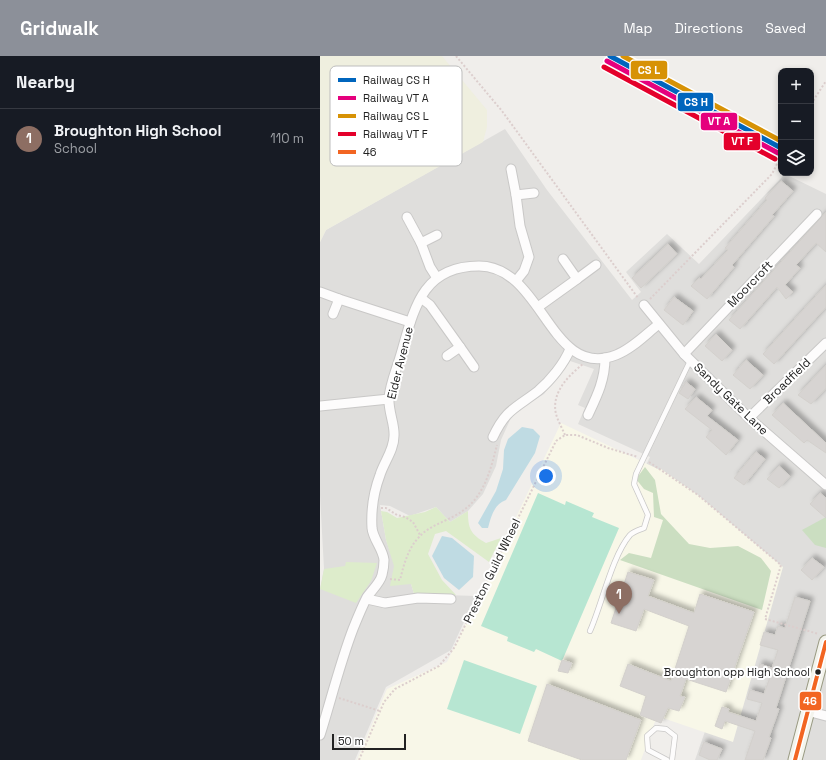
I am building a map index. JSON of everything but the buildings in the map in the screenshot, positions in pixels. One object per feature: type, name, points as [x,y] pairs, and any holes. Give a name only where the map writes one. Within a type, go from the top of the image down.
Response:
[{"type":"main road","points":[[795,760],[826,642]]},
{"type":"street","points":[[511,169],[520,226],[529,257],[524,271],[516,281]]},
{"type":"street","points":[[516,195],[534,193]]},
{"type":"street","name":"Moorcroft","points":[[687,357],[816,214]]},
{"type":"street","points":[[407,217],[421,243],[430,267],[437,278]]},
{"type":"street","points":[[421,243],[437,235]]},
{"type":"street","points":[[563,259],[577,278]]},
{"type":"street","points":[[538,307],[596,265]]},
{"type":"street","name":"Eider Avenue","points":[[320,735],[353,630],[367,599],[381,578],[384,559],[372,530],[373,507],[379,476],[390,453],[394,437],[388,399],[410,322],[427,287],[437,278],[457,269],[469,266],[484,266],[501,272],[516,281],[530,294],[554,332],[570,349],[585,356],[605,358],[616,355],[628,348],[659,324]]},
{"type":"street","points":[[320,292],[410,322]]},
{"type":"street","points":[[421,298],[430,305],[474,367]]},
{"type":"street","points":[[333,314],[339,299]]},
{"type":"street","name":"Sandy Gate Lane","points":[[644,305],[687,357],[749,418],[826,485]]},
{"type":"street","name":"Broadfield","points":[[749,418],[826,343]]},
{"type":"street","points":[[446,356],[460,347]]},
{"type":"street","points":[[493,437],[507,413],[540,390],[566,358],[570,349]]},
{"type":"street","points":[[588,415],[601,388],[605,373],[605,358]]},
{"type":"street","points":[[320,406],[388,399]]},
{"type":"street","points":[[367,599],[385,603],[418,598],[451,599]]},
{"type":"street","points":[[807,711],[826,716]]},
{"type":"lane","points":[[590,631],[620,550],[631,534],[644,528],[648,515],[634,484],[643,459],[687,357]]},
{"type":"lane","points":[[667,760],[648,750],[647,736],[656,728],[666,729],[675,736],[672,760]]},
{"type":"path","points":[[456,56],[502,111],[644,305],[772,174],[778,162]]},
{"type":"path","points":[[814,99],[826,81]]},
{"type":"path","points":[[585,356],[584,362],[565,381],[557,398],[556,414],[565,435],[577,435],[608,448],[643,459],[698,495],[781,565],[765,619],[826,635]]},
{"type":"path","name":"Preston Guild Wheel","points":[[359,760],[384,702],[395,689],[439,666],[454,648],[556,441],[565,435]]},
{"type":"path","points":[[381,578],[400,580],[408,552],[420,535],[465,510],[478,496],[489,475],[498,443],[493,437]]},
{"type":"path","points":[[373,507],[386,508],[397,515],[405,517],[413,522],[420,535]]},
{"type":"path","points":[[332,696],[380,711]]},
{"type":"shaded area","points":[[505,129],[547,190],[632,300],[641,292],[626,272],[667,234],[699,264],[783,176],[789,176],[826,194],[826,760],[695,760],[716,700],[645,467],[650,457],[578,424],[585,408],[578,405],[594,369],[570,361],[544,394],[518,410],[510,420],[501,440],[496,466],[483,494],[468,511],[450,522],[436,507],[410,516],[390,506],[380,505],[386,540],[395,566],[411,584],[414,594],[476,596],[451,650],[386,687],[355,760],[320,760],[320,590],[324,569],[320,495],[320,242],[326,230],[439,166],[462,166],[462,153]]},
{"type":"shaded area","points":[[561,423],[660,470],[661,469],[698,495],[783,567],[733,742],[657,716],[641,760],[357,760],[387,689],[447,662]]},
{"type":"green space","points":[[320,56],[442,56],[450,66],[330,66],[330,166],[440,166],[326,230],[320,242]]},
{"type":"green space","points":[[462,80],[487,110],[487,127],[483,142],[462,154]]},
{"type":"green space","points":[[645,467],[655,480],[661,514],[689,544],[710,548],[738,546],[761,558],[771,571],[762,610],[620,560],[629,553],[651,558],[663,520],[654,517],[653,493],[644,489],[636,479]]},
{"type":"green space","points":[[538,493],[565,505],[566,501],[594,513],[592,517],[619,528],[562,661],[536,649],[534,652],[507,641],[508,637],[481,626]]},
{"type":"green space","points":[[436,507],[450,522],[468,511],[469,526],[471,530],[476,537],[486,543],[501,538],[489,562],[446,531],[435,534],[428,554],[442,580],[456,595],[414,594],[411,584],[390,586],[394,566],[386,540],[381,511],[387,512],[397,518],[425,512]]},
{"type":"green space","points":[[826,517],[826,548],[815,545],[802,530]]},
{"type":"green space","points":[[346,562],[377,563],[371,581],[356,603],[320,589],[324,569],[345,566]]},
{"type":"green space","points":[[464,660],[537,686],[520,734],[447,709]]},
{"type":"water","points":[[522,427],[533,429],[540,436],[535,453],[506,500],[496,508],[488,528],[482,528],[478,523],[496,491],[503,469],[504,450],[508,439]]},
{"type":"water","points":[[442,536],[452,538],[474,556],[473,577],[459,590],[444,578],[432,556]]},
{"type":"transit line","points":[[610,56],[778,146]]},
{"type":"transit line","points":[[623,56],[779,140]]},
{"type":"transit line","points":[[607,61],[778,153]]},
{"type":"transit line","points":[[604,67],[775,159]]},
{"type":"transit line","name":"46","points":[[795,760],[826,642]]},
{"type":"place","name":"Broughton High School","points":[[619,614]]},
{"type":"place","name":"Broughton opp High School","points":[[818,672]]}]
